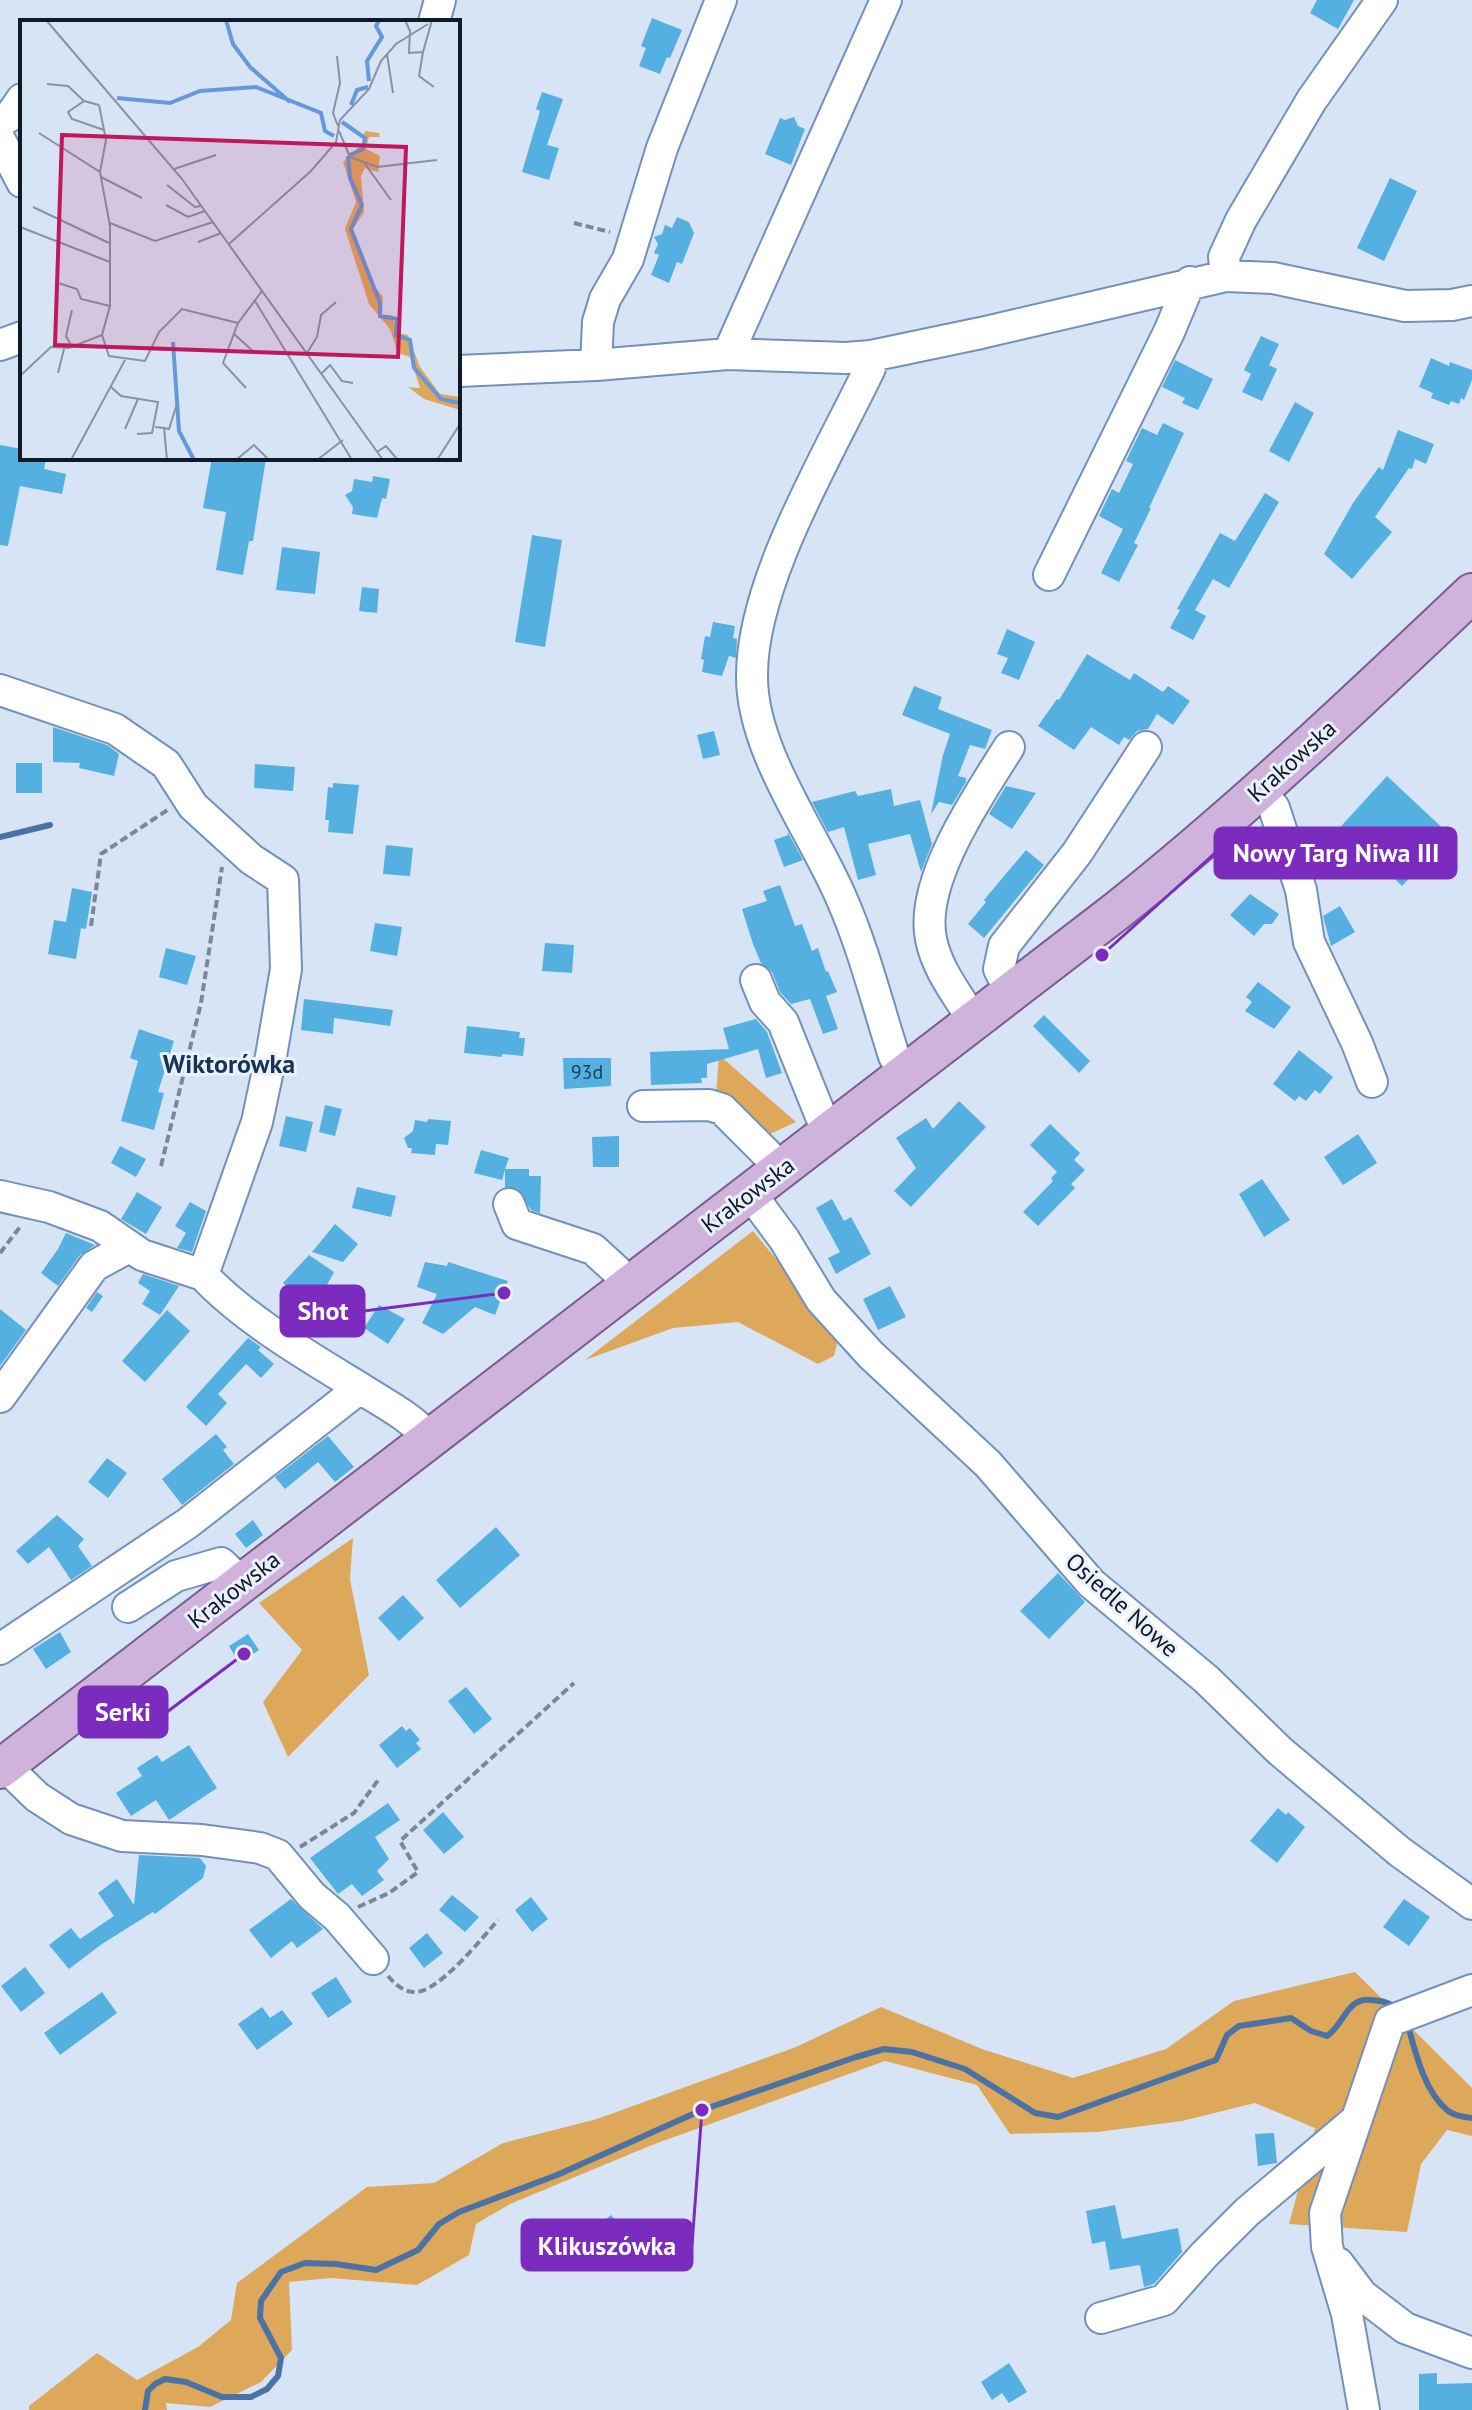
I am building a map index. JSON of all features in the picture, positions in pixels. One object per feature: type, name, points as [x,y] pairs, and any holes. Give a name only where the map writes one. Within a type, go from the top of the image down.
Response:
[{"type":"main road","name":"Krakowska","points":[[2,1768],[1192,851],[1472,593]]},
{"type":"street","points":[[435,20],[440,0]]},
{"type":"street","points":[[596,365],[598,322],[605,299],[628,259],[662,148],[721,0]]},
{"type":"street","points":[[728,354],[886,0]]},
{"type":"street","points":[[1226,276],[1224,257],[1241,220],[1311,101],[1382,0]]},
{"type":"street","points":[[0,122],[10,116],[20,102]]},
{"type":"street","points":[[0,140],[20,178]]},
{"type":"street","points":[[460,371],[596,365],[728,354],[871,356],[1226,276],[1273,278],[1405,306],[1452,305],[1472,301]]},
{"type":"street","points":[[1049,575],[1169,332],[1190,282]]},
{"type":"street","points":[[0,345],[20,338]]},
{"type":"street","points":[[871,356],[870,368],[795,522],[766,593],[756,633],[752,678],[757,714],[775,767],[842,898],[894,1056],[904,1075]]},
{"type":"street","points":[[0,690],[115,729],[166,764],[189,799],[251,859],[283,880],[286,969],[257,1122],[203,1275]]},
{"type":"street","points":[[974,1022],[935,954],[930,937],[931,904],[944,862],[964,819],[1009,747]]},
{"type":"street","points":[[1011,993],[999,969],[1004,946],[1077,853],[1146,747]]},
{"type":"street","points":[[1260,790],[1274,808],[1301,890],[1309,942],[1372,1082]]},
{"type":"street","points":[[756,980],[765,1002],[783,1022],[828,1134]]},
{"type":"street","points":[[643,1106],[709,1105],[722,1109],[782,1169]]},
{"type":"street","name":"Osiedle Nowe","points":[[750,1193],[784,1239],[821,1300],[871,1355],[988,1464],[1091,1583],[1206,1679],[1280,1751],[1400,1852],[1472,1904]]},
{"type":"street","points":[[0,1196],[37,1204],[100,1226],[142,1255],[203,1275],[226,1301],[407,1416],[430,1439]]},
{"type":"street","points":[[509,1204],[517,1224],[593,1249],[629,1286]]},
{"type":"street","points":[[0,1397],[94,1266],[129,1247]]},
{"type":"street","points":[[0,1649],[188,1523],[360,1388]]},
{"type":"street","points":[[128,1607],[176,1576],[221,1563],[242,1583]]},
{"type":"street","points":[[2,1768],[37,1797],[71,1819],[122,1836],[202,1840],[260,1848],[278,1855],[312,1896],[337,1917],[373,1959]]},
{"type":"street","points":[[1364,2410],[1347,2314],[1327,2247],[1325,2213],[1390,2021],[1472,1990]]},
{"type":"street","points":[[1101,2318],[1164,2300],[1247,2212],[1356,2120]]},
{"type":"street","points":[[1327,2247],[1362,2295],[1405,2328],[1472,2353]]},
{"type":"path","points":[[91,926],[101,854],[162,812],[189,799]]},
{"type":"path","points":[[161,1166],[201,1003],[223,864],[240,849]]},
{"type":"path","points":[[0,1253],[37,1204]]},
{"type":"path","points":[[337,1917],[389,1893],[418,1872],[400,1841],[574,1683]]},
{"type":"path","points":[[278,1855],[300,1847],[354,1813],[379,1779]]},
{"type":"path","points":[[373,1959],[397,1987],[414,1993],[428,1990],[498,1920]]},
{"type":"shaded area","points":[[719,1055],[796,1122],[770,1134],[716,1096]]},
{"type":"shaded area","points":[[753,1231],[839,1335],[834,1356],[818,1364],[738,1322],[673,1328],[585,1360]]},
{"type":"shaded area","points":[[353,1538],[350,1579],[369,1675],[288,1757],[263,1702],[302,1650],[259,1603]]},
{"type":"shaded area","points":[[1355,1972],[1472,2088],[1472,2136],[1447,2130],[1421,2164],[1407,2232],[1289,2224],[1315,2128],[1255,2103],[1182,2121],[1097,2132],[1010,2134],[977,2085],[885,2061],[652,2145],[510,2204],[476,2224],[469,2255],[417,2285],[331,2278],[289,2282],[292,2350],[261,2382],[210,2407],[166,2403],[167,2410],[29,2410],[29,2406],[97,2353],[137,2380],[198,2347],[231,2320],[237,2283],[367,2187],[434,2183],[503,2143],[597,2119],[796,2047],[881,2007],[982,2049],[1073,2078],[1166,2049],[1234,2001]]},
{"type":"building","points":[[1317,0],[1354,0],[1338,29],[1310,13]]},
{"type":"building","points":[[652,18],[682,30],[660,74],[639,66],[646,48],[641,46]]},
{"type":"building","points":[[542,92],[563,99],[547,145],[559,148],[549,180],[522,172],[540,111],[536,109]]},
{"type":"building","points":[[794,117],[798,126],[805,129],[791,165],[765,154],[780,118]]},
{"type":"building","points":[[1390,178],[1417,191],[1384,261],[1357,248]]},
{"type":"building","points":[[677,217],[689,222],[694,233],[682,264],[677,262],[669,283],[651,275],[659,255],[654,253],[658,244],[654,237],[662,234],[665,225],[672,228]]},
{"type":"building","points":[[1261,336],[1279,344],[1269,365],[1277,369],[1262,401],[1242,392],[1251,374],[1244,370]]},
{"type":"building","points":[[1431,358],[1449,366],[1450,362],[1472,370],[1472,380],[1464,400],[1461,398],[1459,404],[1451,401],[1449,405],[1431,398],[1433,393],[1419,387]]},
{"type":"building","points":[[1175,360],[1213,379],[1198,410],[1182,403],[1185,398],[1162,387]]},
{"type":"building","points":[[1295,402],[1314,413],[1289,462],[1269,451]]},
{"type":"building","points":[[1163,423],[1184,433],[1134,543],[1138,545],[1119,582],[1101,573],[1123,529],[1099,516],[1112,489],[1119,493],[1133,464],[1126,461],[1142,428],[1157,435]]},
{"type":"building","points":[[1398,430],[1434,444],[1426,464],[1415,459],[1412,469],[1409,468],[1375,517],[1392,532],[1352,579],[1324,554],[1353,503],[1379,467],[1383,470]]},
{"type":"building","points":[[0,445],[20,449],[20,460],[46,460],[44,469],[66,474],[62,494],[20,486],[8,546],[0,545]]},
{"type":"building","points":[[212,460],[266,460],[253,541],[249,541],[243,575],[216,570],[226,512],[203,508]]},
{"type":"building","points":[[373,476],[390,479],[386,499],[382,498],[377,518],[352,514],[353,507],[345,495],[352,491],[354,479],[372,482]]},
{"type":"building","points":[[1265,493],[1279,502],[1229,588],[1213,579],[1195,610],[1206,616],[1193,640],[1170,628],[1180,610],[1177,609],[1220,533],[1235,541]]},
{"type":"building","points":[[532,535],[562,540],[545,647],[515,642]]},
{"type":"building","points":[[282,547],[320,552],[315,594],[276,590]]},
{"type":"building","points":[[362,587],[379,589],[377,613],[359,611]]},
{"type":"building","points":[[713,622],[735,626],[736,658],[729,656],[722,676],[702,672],[705,636],[710,637]]},
{"type":"building","points":[[1007,629],[1035,642],[1019,680],[1001,673],[1008,658],[997,654]]},
{"type":"building","points":[[1087,654],[1130,680],[1134,673],[1163,692],[1168,686],[1190,701],[1173,725],[1157,714],[1148,729],[1137,731],[1129,740],[1124,737],[1119,745],[1091,727],[1074,750],[1038,726],[1059,700]]},
{"type":"building","points":[[914,686],[942,697],[938,709],[992,730],[985,749],[970,745],[958,776],[966,778],[966,782],[952,805],[939,802],[931,814],[950,734],[902,715]]},
{"type":"building","points":[[53,727],[107,745],[119,754],[114,776],[79,768],[80,763],[53,762]]},
{"type":"building","points":[[714,731],[720,755],[703,759],[697,735]]},
{"type":"building","points":[[16,763],[42,763],[42,793],[16,793]]},
{"type":"building","points":[[255,764],[295,767],[293,791],[254,788]]},
{"type":"building","points":[[1387,776],[1450,835],[1402,886],[1368,853],[1360,862],[1333,835]]},
{"type":"building","points":[[333,783],[359,785],[353,834],[328,832],[329,820],[325,820],[328,787],[333,788]]},
{"type":"building","points":[[1006,786],[1036,793],[1012,829],[989,814]]},
{"type":"building","points":[[891,789],[894,806],[920,800],[932,844],[921,872],[910,834],[868,844],[876,875],[858,880],[844,827],[828,832],[812,802],[855,791],[858,796]]},
{"type":"building","points":[[787,831],[803,860],[784,867],[774,840],[788,835]]},
{"type":"building","points":[[386,845],[413,848],[410,876],[383,874]]},
{"type":"building","points":[[1026,850],[1044,865],[984,938],[968,924]]},
{"type":"building","points":[[780,885],[795,926],[802,924],[812,951],[818,948],[837,992],[826,996],[838,1029],[823,1034],[810,999],[791,1004],[780,992],[772,972],[761,963],[753,944],[742,909],[767,901],[763,891]]},
{"type":"building","points":[[72,888],[92,892],[86,929],[81,928],[76,959],[48,954],[54,920],[66,922]]},
{"type":"building","points":[[1250,894],[1279,914],[1272,924],[1264,924],[1254,936],[1230,915]]},
{"type":"building","points":[[1340,906],[1355,932],[1331,946],[1323,916]]},
{"type":"building","points":[[375,923],[402,927],[397,956],[370,951]]},
{"type":"building","points":[[545,943],[574,945],[572,973],[542,971]]},
{"type":"building","points":[[166,948],[196,956],[187,985],[159,977]]},
{"type":"building","points":[[1258,982],[1291,1007],[1274,1029],[1245,1011],[1252,1002],[1246,997]]},
{"type":"building","points":[[304,999],[393,1010],[390,1026],[334,1018],[333,1034],[301,1030]]},
{"type":"building","points":[[1044,1015],[1090,1061],[1079,1073],[1033,1026]]},
{"type":"building","points":[[756,1019],[767,1032],[782,1073],[766,1078],[758,1049],[707,1064],[707,1078],[701,1078],[702,1083],[651,1085],[650,1052],[729,1049],[723,1028]]},
{"type":"building","points":[[467,1026],[520,1032],[519,1038],[525,1038],[523,1056],[464,1053]]},
{"type":"building","points":[[139,1029],[174,1041],[158,1092],[164,1093],[154,1130],[121,1121],[138,1061],[130,1058]]},
{"type":"building","points":[[1299,1050],[1333,1077],[1320,1094],[1315,1090],[1306,1101],[1299,1096],[1295,1101],[1273,1084]]},
{"type":"building","points":[[563,1058],[611,1058],[611,1086],[564,1089]]},
{"type":"building","points":[[959,1101],[986,1127],[911,1207],[894,1191],[916,1168],[896,1138],[926,1118],[933,1129]]},
{"type":"building","points":[[325,1105],[342,1109],[335,1136],[319,1132]]},
{"type":"building","points":[[286,1116],[313,1122],[306,1152],[279,1146]]},
{"type":"building","points":[[428,1119],[451,1121],[448,1145],[436,1144],[435,1155],[411,1153],[412,1148],[408,1148],[404,1138],[413,1131],[415,1120],[427,1122]]},
{"type":"building","points":[[1050,1124],[1080,1153],[1074,1160],[1085,1170],[1071,1184],[1075,1188],[1038,1226],[1023,1212],[1053,1181],[1051,1178],[1057,1172],[1030,1145]]},
{"type":"building","points":[[1358,1134],[1377,1163],[1343,1185],[1324,1157]]},
{"type":"building","points":[[619,1136],[619,1167],[593,1167],[592,1137]]},
{"type":"building","points":[[120,1146],[146,1159],[136,1177],[111,1163]]},
{"type":"building","points":[[481,1150],[509,1158],[505,1169],[529,1169],[529,1176],[541,1176],[540,1213],[531,1210],[518,1189],[505,1187],[505,1170],[502,1180],[474,1173]]},
{"type":"building","points":[[1262,1179],[1290,1220],[1264,1237],[1239,1194]]},
{"type":"building","points":[[357,1187],[396,1196],[391,1217],[352,1208]]},
{"type":"building","points":[[137,1192],[162,1207],[146,1234],[121,1219]]},
{"type":"building","points":[[832,1199],[844,1221],[851,1217],[871,1254],[836,1274],[828,1258],[840,1252],[816,1208]]},
{"type":"building","points":[[190,1202],[206,1211],[192,1252],[177,1248],[186,1233],[175,1226]]},
{"type":"building","points":[[335,1224],[358,1244],[343,1262],[312,1252]]},
{"type":"building","points":[[66,1233],[95,1245],[80,1255],[58,1286],[41,1273]]},
{"type":"building","points":[[309,1255],[334,1272],[327,1285],[361,1314],[342,1335],[283,1283]]},
{"type":"building","points":[[425,1262],[447,1266],[448,1262],[508,1281],[495,1315],[475,1307],[443,1334],[422,1323],[437,1294],[417,1287]]},
{"type":"building","points":[[143,1274],[179,1286],[160,1315],[142,1304],[150,1291],[138,1283]]},
{"type":"building","points":[[890,1286],[906,1317],[878,1330],[863,1299]]},
{"type":"building","points":[[97,1292],[103,1296],[92,1312],[86,1308]]},
{"type":"building","points":[[379,1305],[405,1319],[388,1344],[364,1328]]},
{"type":"building","points":[[0,1309],[26,1330],[0,1366]]},
{"type":"building","points":[[167,1310],[190,1331],[145,1382],[122,1361]]},
{"type":"building","points":[[248,1338],[261,1347],[258,1350],[274,1364],[261,1378],[246,1364],[218,1394],[227,1403],[206,1426],[186,1407]]},
{"type":"building","points":[[216,1434],[227,1447],[223,1450],[234,1464],[182,1505],[162,1479]]},
{"type":"building","points":[[328,1436],[354,1467],[335,1482],[318,1462],[285,1489],[275,1477]]},
{"type":"building","points":[[107,1458],[127,1473],[108,1498],[88,1482]]},
{"type":"building","points":[[57,1515],[84,1539],[78,1546],[92,1566],[71,1580],[49,1547],[28,1564],[16,1551]]},
{"type":"building","points":[[253,1520],[263,1535],[246,1548],[235,1534]]},
{"type":"building","points":[[496,1527],[520,1555],[460,1608],[436,1580]]},
{"type":"building","points":[[1058,1573],[1085,1602],[1049,1639],[1020,1611]]},
{"type":"building","points":[[403,1595],[424,1618],[399,1641],[378,1618]]},
{"type":"building","points":[[60,1632],[71,1652],[46,1669],[33,1649]]},
{"type":"building","points":[[248,1634],[259,1650],[239,1663],[229,1646]]},
{"type":"building","points":[[466,1687],[492,1719],[474,1734],[448,1701]]},
{"type":"building","points":[[402,1726],[406,1731],[410,1728],[420,1740],[416,1743],[421,1749],[397,1768],[379,1745]]},
{"type":"building","points":[[189,1745],[217,1788],[169,1820],[156,1800],[131,1816],[116,1793],[142,1776],[137,1768],[157,1755],[162,1762]]},
{"type":"building","points":[[388,1803],[400,1820],[375,1837],[389,1859],[377,1871],[384,1880],[362,1896],[352,1884],[338,1894],[310,1858]]},
{"type":"building","points":[[1278,1808],[1286,1815],[1288,1812],[1305,1827],[1277,1863],[1250,1841]]},
{"type":"building","points":[[443,1812],[464,1837],[444,1854],[423,1830]]},
{"type":"building","points":[[139,1855],[200,1858],[206,1866],[203,1878],[155,1914],[153,1912],[102,1944],[69,1969],[49,1945],[71,1928],[80,1939],[114,1916],[98,1893],[117,1879],[134,1905]]},
{"type":"building","points":[[452,1895],[479,1917],[465,1932],[439,1910]]},
{"type":"building","points":[[531,1897],[548,1919],[532,1932],[515,1910]]},
{"type":"building","points":[[291,1899],[323,1929],[297,1948],[292,1941],[271,1958],[249,1930]]},
{"type":"building","points":[[1404,1899],[1430,1917],[1409,1946],[1383,1927]]},
{"type":"building","points":[[427,1933],[443,1953],[424,1968],[409,1948]]},
{"type":"building","points":[[25,1967],[45,1993],[21,2012],[1,1986]]},
{"type":"building","points":[[336,1977],[352,2002],[328,2018],[311,1993]]},
{"type":"building","points":[[102,1992],[117,2013],[60,2055],[44,2033]]},
{"type":"building","points":[[262,2007],[270,2018],[282,2010],[293,2024],[257,2050],[238,2024]]},
{"type":"building","points":[[1274,2133],[1277,2163],[1258,2166],[1255,2134]]},
{"type":"building","points":[[1115,2205],[1122,2239],[1178,2228],[1182,2252],[1154,2284],[1144,2287],[1140,2265],[1110,2270],[1105,2241],[1092,2244],[1086,2211]]},
{"type":"building","points":[[611,2215],[625,2231],[593,2259],[578,2242]]},
{"type":"building","points":[[1009,2363],[1027,2392],[1009,2403],[1002,2393],[992,2400],[981,2382]]},
{"type":"building","points":[[1437,2373],[1437,2384],[1472,2383],[1472,2410],[1419,2410],[1419,2374]]},
{"type":"waterway","points":[[0,837],[50,825]]},
{"type":"waterway","points":[[145,2410],[148,2391],[165,2379],[186,2382],[222,2397],[251,2397],[267,2389],[278,2376],[281,2358],[260,2318],[261,2301],[281,2272],[305,2263],[376,2270],[418,2250],[439,2224],[459,2212],[557,2175],[702,2110],[856,2057],[884,2049],[912,2052],[965,2069],[1035,2113],[1058,2117],[1216,2060],[1227,2035],[1239,2026],[1291,2018],[1311,2031],[1327,2036],[1357,2002],[1379,2001],[1397,2008]]},
{"type":"waterway","points":[[1407,2022],[1421,2070],[1432,2092],[1450,2112],[1472,2118]]},
{"type":"place","name":"Nowy Targ Niwa III","points":[[1102,955]]},
{"type":"place","name":"Shot","points":[[504,1293]]},
{"type":"place","name":"Serki","points":[[244,1654]]},
{"type":"place","name":"Klikuszówka","points":[[702,2110]]},
{"type":"district","name":"Wiktorówka","points":[[229,1064]]}]
